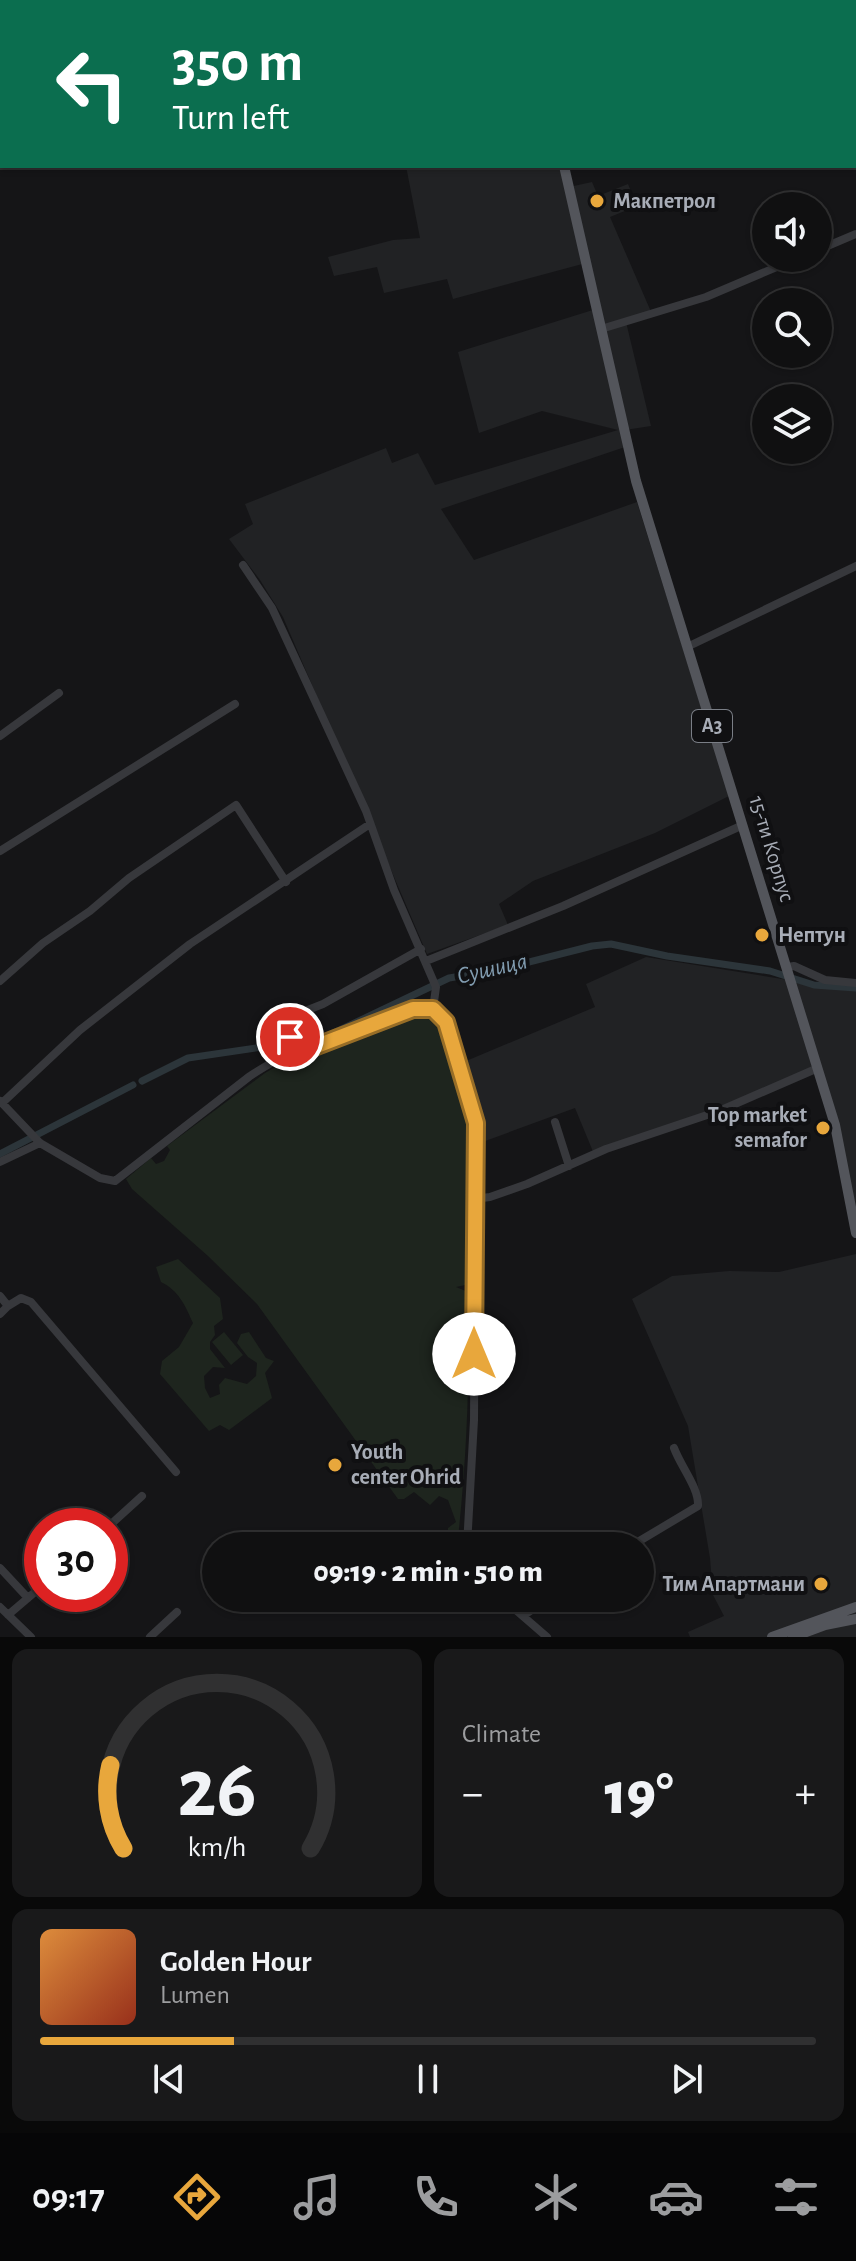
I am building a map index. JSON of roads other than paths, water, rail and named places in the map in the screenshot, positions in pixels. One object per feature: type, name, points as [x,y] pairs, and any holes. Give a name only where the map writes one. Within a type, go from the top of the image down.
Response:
[{"type":"main road","name":"A3","points":[[564,168],[601,329]]},
{"type":"main road","name":"15-ти Корпус","points":[[601,329],[636,481],[835,1125],[856,1233]]},
{"type":"main road","points":[[772,1637],[856,1607]]},
{"type":"main road","points":[[793,1637],[853,1620]]},
{"type":"street","points":[[832,244],[856,234]]},
{"type":"street","points":[[601,329],[706,297],[765,272]]},
{"type":"street","points":[[243,565],[272,608],[370,824],[394,890],[436,987],[433,1009]]},
{"type":"street","points":[[687,647],[856,566]]},
{"type":"street","points":[[0,736],[59,693]]},
{"type":"street","points":[[0,851],[235,704]]},
{"type":"street","points":[[0,981],[43,943],[90,911],[129,878],[236,805],[286,882]]},
{"type":"street","points":[[370,824],[190,944],[54,1053],[1,1102],[40,1143],[100,1178],[115,1181],[292,1044],[332,1042],[413,1009],[433,1009],[446,1022],[474,1114],[477,1144],[474,1199],[474,1420],[468,1532]]},
{"type":"street","points":[[426,961],[550,912],[743,825]]},
{"type":"street","points":[[292,1044],[290,1017],[323,1004],[421,949]]},
{"type":"street","points":[[787,969],[794,966],[825,980],[856,983]]},
{"type":"street","points":[[474,1199],[490,1197],[606,1149],[734,1106],[763,1090],[818,1068]]},
{"type":"street","points":[[555,1122],[569,1166]]},
{"type":"street","points":[[0,1162],[40,1143]]},
{"type":"street","points":[[0,1296],[8,1306]]},
{"type":"street","points":[[0,1314],[21,1298],[31,1302],[176,1472]]},
{"type":"street","points":[[654,1532],[698,1506],[696,1489],[674,1448]]},
{"type":"street","points":[[128,1509],[142,1496]]},
{"type":"street","points":[[0,1568],[24,1594]]},
{"type":"street","points":[[8,1615],[24,1601]]},
{"type":"street","points":[[0,1607],[31,1637]]},
{"type":"street","points":[[150,1637],[177,1612]]},
{"type":"street","points":[[518,1612],[547,1637]]},
{"type":"street","points":[[523,1616],[529,1612]]},
{"type":"waterway","name":"Сушица","points":[[142,1081],[188,1058],[323,1038],[449,978],[498,970],[592,946],[611,944],[667,956],[770,971],[814,985],[856,988]]},
{"type":"waterway","name":"Сушица","points":[[0,1154],[133,1085]]},
{"type":"place","name":"Макпетрол","points":[[597,201]]},
{"type":"place","name":"Нептун","points":[[762,935]]},
{"type":"place","name":"Top market semafor","points":[[823,1128]]},
{"type":"place","name":"Youth center Ohrid","points":[[335,1465]]},
{"type":"place","name":"Тим Апартмани","points":[[821,1584]]}]
